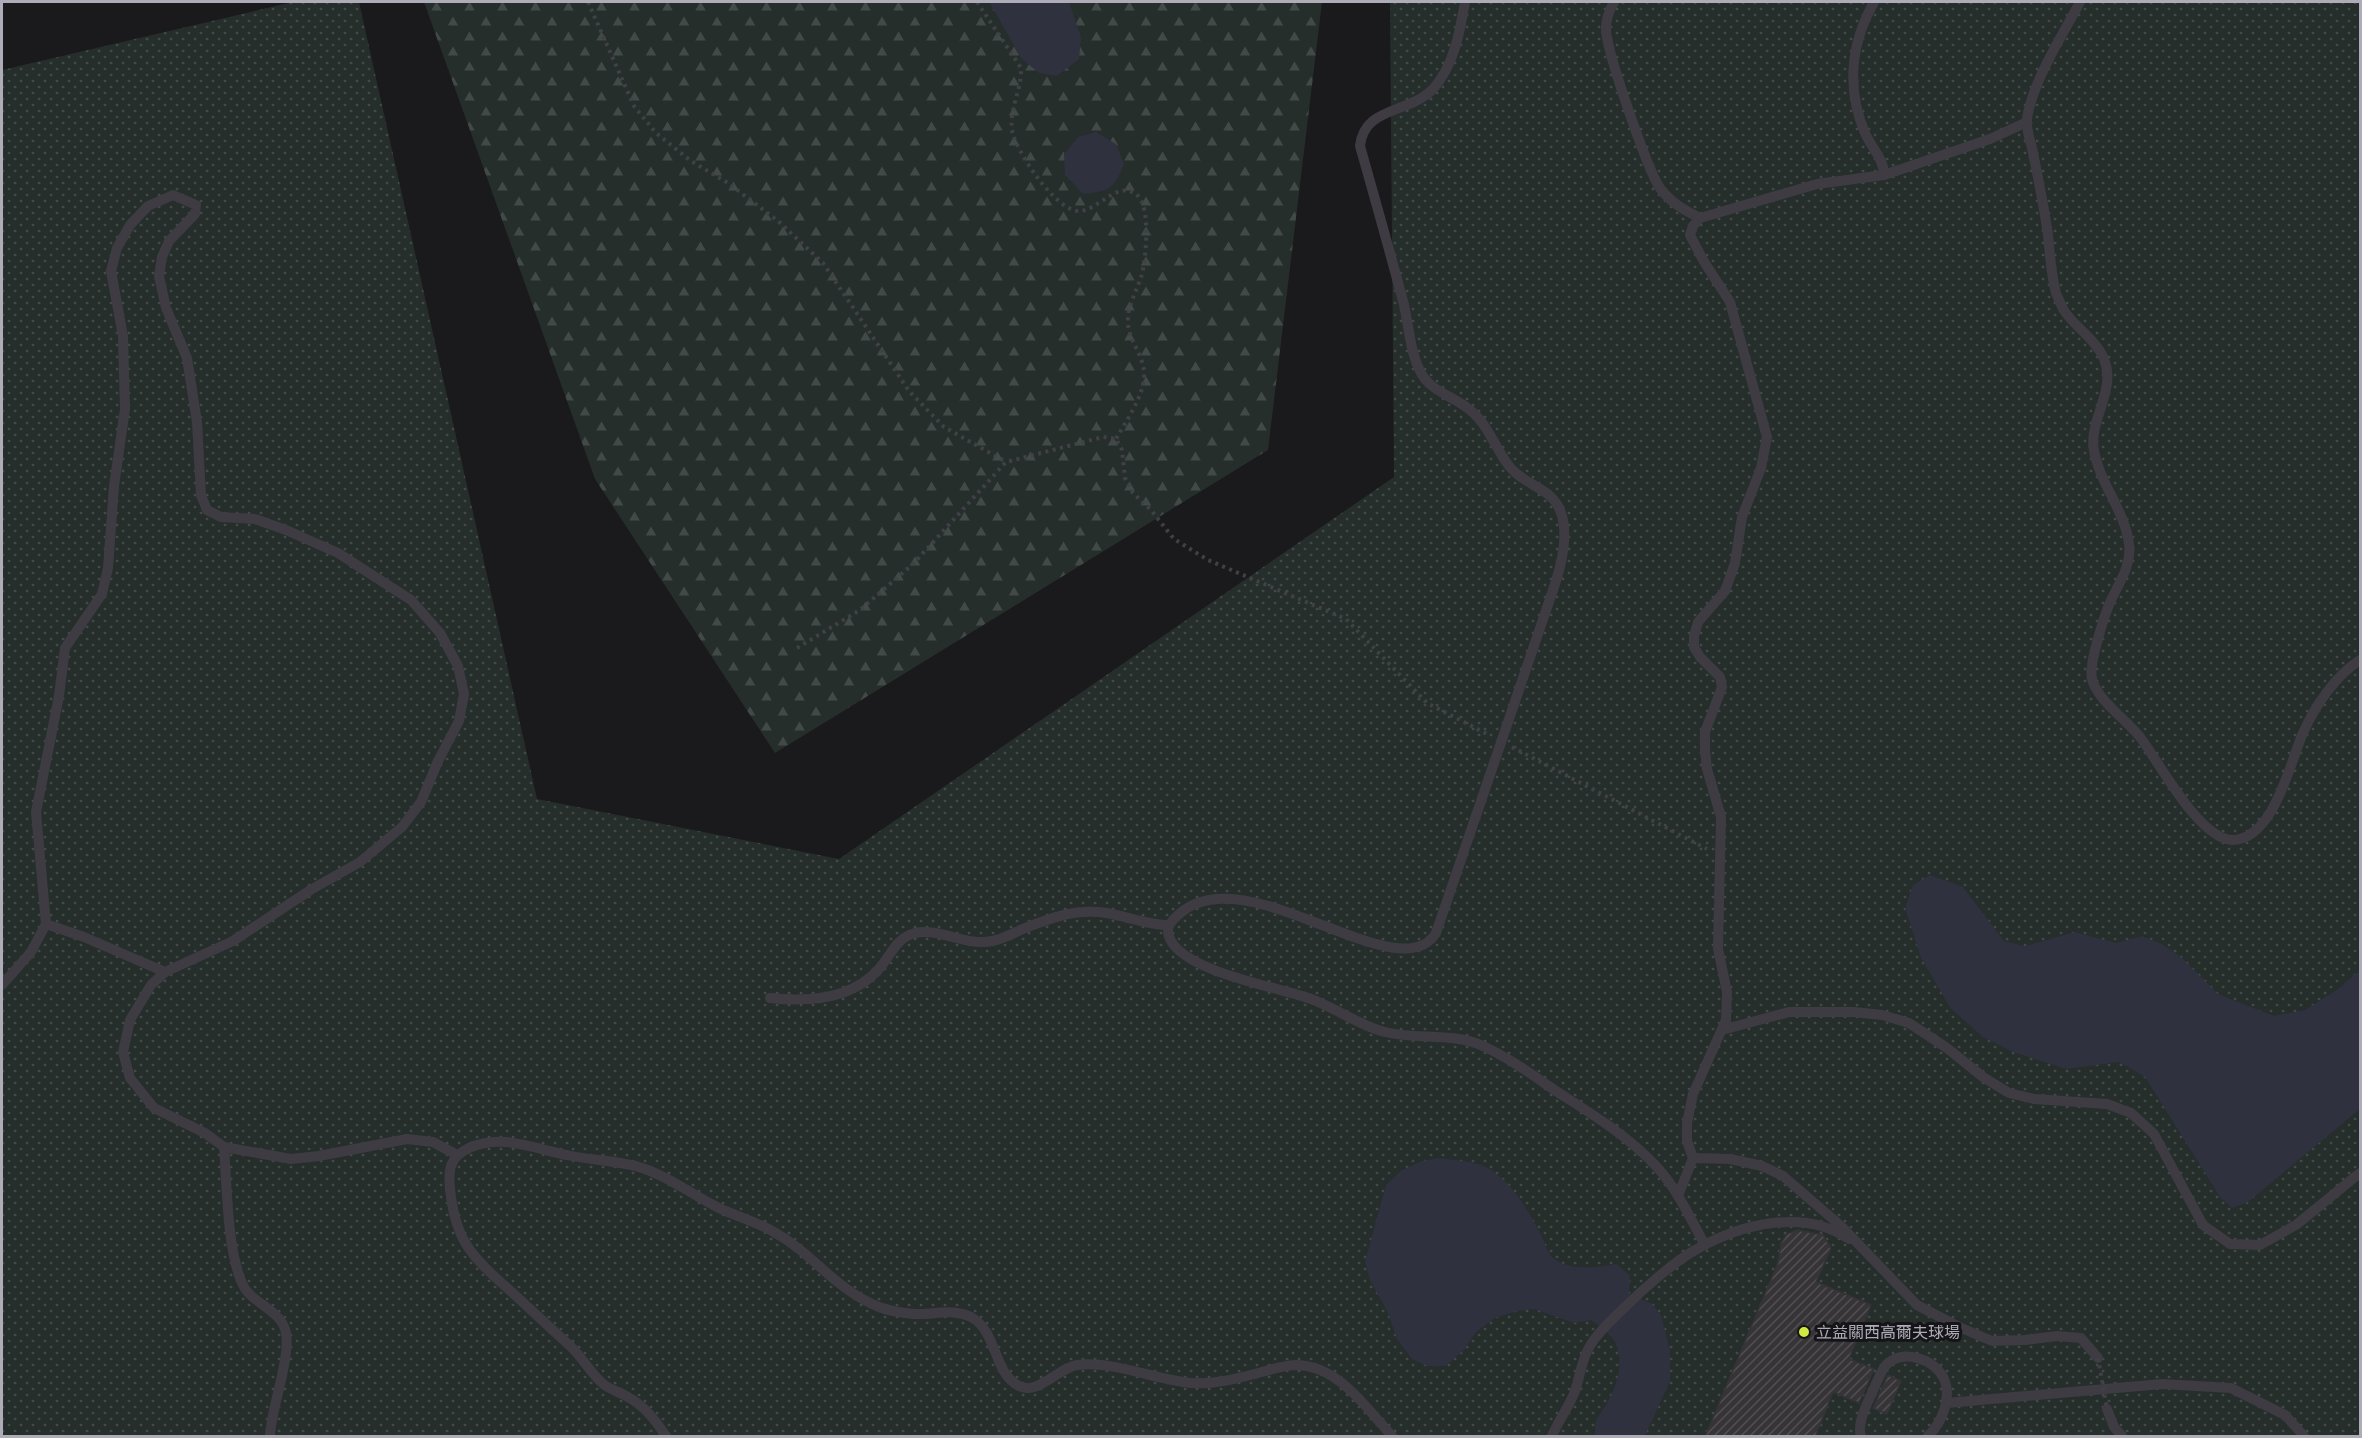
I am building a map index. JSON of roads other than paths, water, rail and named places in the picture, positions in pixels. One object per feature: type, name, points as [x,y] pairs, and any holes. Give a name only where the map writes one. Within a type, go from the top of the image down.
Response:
[{"type":"lane","points":[[1465,2],[1457,42],[1448,65],[1434,88],[1422,98],[1367,124],[1361,135],[1360,147],[1395,273],[1415,360],[1421,374],[1436,389],[1470,410],[1481,420],[1501,456],[1513,471],[1551,497],[1561,512],[1564,531],[1561,565],[1436,933],[1431,940],[1423,946],[1414,948],[1388,947],[1354,938],[1255,902],[1223,898],[1199,903],[1178,914],[1169,925],[1168,933],[1174,947],[1214,970],[1311,999],[1382,1031],[1406,1036],[1467,1040],[1511,1061],[1618,1133],[1655,1165],[1678,1196],[1705,1245]]},
{"type":"lane","points":[[1614,2],[1606,28],[1611,54],[1635,128],[1659,186],[1675,205],[1700,218]]},
{"type":"lane","points":[[1874,2],[1862,22],[1857,41],[1852,85],[1855,105],[1881,161],[1884,175]]},
{"type":"lane","points":[[2080,2],[2036,91],[2027,115],[2027,122],[2043,199],[2056,292],[2064,310],[2096,345],[2105,361],[2108,383],[2095,431],[2093,449],[2118,507],[2129,544],[2129,561],[2110,604],[2092,664],[2092,678],[2098,691],[2140,737],[2200,820],[2217,836],[2231,840],[2243,838],[2256,831],[2268,818],[2290,771],[2302,734],[2315,710],[2335,683],[2352,665],[2361,660]]},
{"type":"lane","points":[[1678,1196],[1693,1158],[1687,1141],[1687,1123],[1693,1094],[1726,1020],[1727,992],[1718,950],[1721,817],[1707,769],[1705,741],[1705,732],[1722,687],[1720,678],[1700,657],[1694,647],[1694,636],[1698,622],[1725,591],[1735,563],[1742,517],[1761,468],[1767,437],[1730,302],[1690,235],[1693,226],[1700,218],[1817,184],[1884,175],[1990,139],[2027,122]]},
{"type":"lane","points":[[2,985],[31,952],[46,924],[36,812],[59,696],[65,648],[102,594],[108,568],[114,486],[125,409],[123,336],[111,271],[117,248],[130,225],[148,207],[173,195],[196,205],[195,214],[169,241],[162,257],[159,276],[166,308],[187,358],[196,422],[201,495],[207,510],[221,517],[255,519],[286,530],[338,553],[411,600],[440,633],[458,666],[464,694],[459,721],[438,761],[421,802],[402,827],[360,862],[312,889],[233,941],[165,972],[151,985],[130,1020],[123,1052],[130,1078],[154,1108],[205,1133],[224,1147],[291,1159],[319,1156],[407,1139],[433,1142],[457,1155]]},
{"type":"lane","points":[[770,998],[808,1000],[844,992],[865,982],[879,970],[898,943],[911,934],[922,932],[966,941],[985,942],[1005,938],[1030,926],[1060,916],[1085,911],[1115,915],[1154,925],[1169,925]]},
{"type":"lane","points":[[46,924],[84,937],[165,972]]},
{"type":"lane","points":[[1722,1030],[1789,1012],[1854,1012],[1882,1015],[1909,1023],[1947,1048],[1983,1077],[2009,1093],[2034,1099],[2107,1104],[2131,1113],[2154,1134],[2203,1225],[2230,1244],[2260,1245],[2296,1226],[2361,1173]]},
{"type":"lane","points":[[666,1437],[641,1405],[609,1389],[599,1381],[584,1360],[485,1270],[472,1254],[453,1215],[449,1183],[450,1166],[457,1155],[488,1141],[512,1142],[571,1156],[643,1168],[675,1182],[713,1206],[780,1236],[811,1259],[834,1281],[854,1295],[883,1309],[915,1314],[951,1312],[966,1315],[979,1322],[992,1340],[1006,1374],[1014,1384],[1024,1389],[1035,1387],[1075,1365],[1098,1365],[1190,1383],[1211,1383],[1284,1366],[1299,1365],[1318,1369],[1345,1384],[1392,1437]]},
{"type":"lane","points":[[224,1147],[230,1229],[242,1284],[253,1298],[275,1313],[285,1329],[286,1358],[271,1419],[270,1437]]},
{"type":"lane","points":[[1693,1158],[1730,1159],[1762,1166],[1782,1176],[1841,1226],[1917,1305],[1959,1327],[1992,1341],[2057,1336],[2081,1338],[2098,1358]]},
{"type":"lane","points":[[1552,1437],[1574,1393],[1589,1346],[1597,1334],[1641,1292],[1695,1250],[1759,1226],[1796,1221],[1818,1224],[1846,1237],[1862,1248]]},
{"type":"lane","points":[[1861,1437],[1863,1410],[1887,1364],[1903,1356],[1926,1359],[1943,1377],[1947,1403],[1938,1427],[1928,1437]]},
{"type":"lane","points":[[1947,1403],[2162,1384],[2231,1388],[2285,1415],[2304,1437]]},
{"type":"lane","points":[[2107,1408],[2114,1427],[2122,1437]]},
{"type":"water","points":[[989,2],[1069,2],[1081,37],[1079,59],[1057,76],[1039,73],[1022,59]]},
{"type":"water","points":[[1096,132],[1116,144],[1124,164],[1114,184],[1110,187],[1099,192],[1083,194],[1065,175],[1064,154],[1078,137]]},
{"type":"water","points":[[1930,875],[1963,887],[2004,941],[2025,946],[2075,932],[2116,943],[2142,936],[2162,944],[2181,957],[2218,994],[2274,1016],[2305,1010],[2338,989],[2360,970],[2360,1109],[2248,1202],[2232,1208],[2220,1197],[2145,1077],[2119,1062],[2066,1069],[2013,1052],[1983,1037],[1951,1009],[1921,958],[1905,908],[1913,885]]},
{"type":"water","points":[[1438,1158],[1477,1164],[1497,1174],[1525,1206],[1553,1258],[1578,1267],[1616,1264],[1630,1275],[1629,1293],[1652,1304],[1661,1315],[1670,1351],[1670,1381],[1645,1436],[1595,1436],[1597,1419],[1616,1384],[1619,1360],[1613,1339],[1591,1320],[1574,1323],[1534,1309],[1517,1311],[1495,1318],[1476,1332],[1464,1350],[1446,1366],[1427,1366],[1412,1359],[1397,1339],[1388,1313],[1370,1280],[1365,1262],[1386,1185],[1402,1170],[1422,1161]]},
{"type":"place","name":"立益關西高爾夫球場","points":[[1804,1332]]}]
